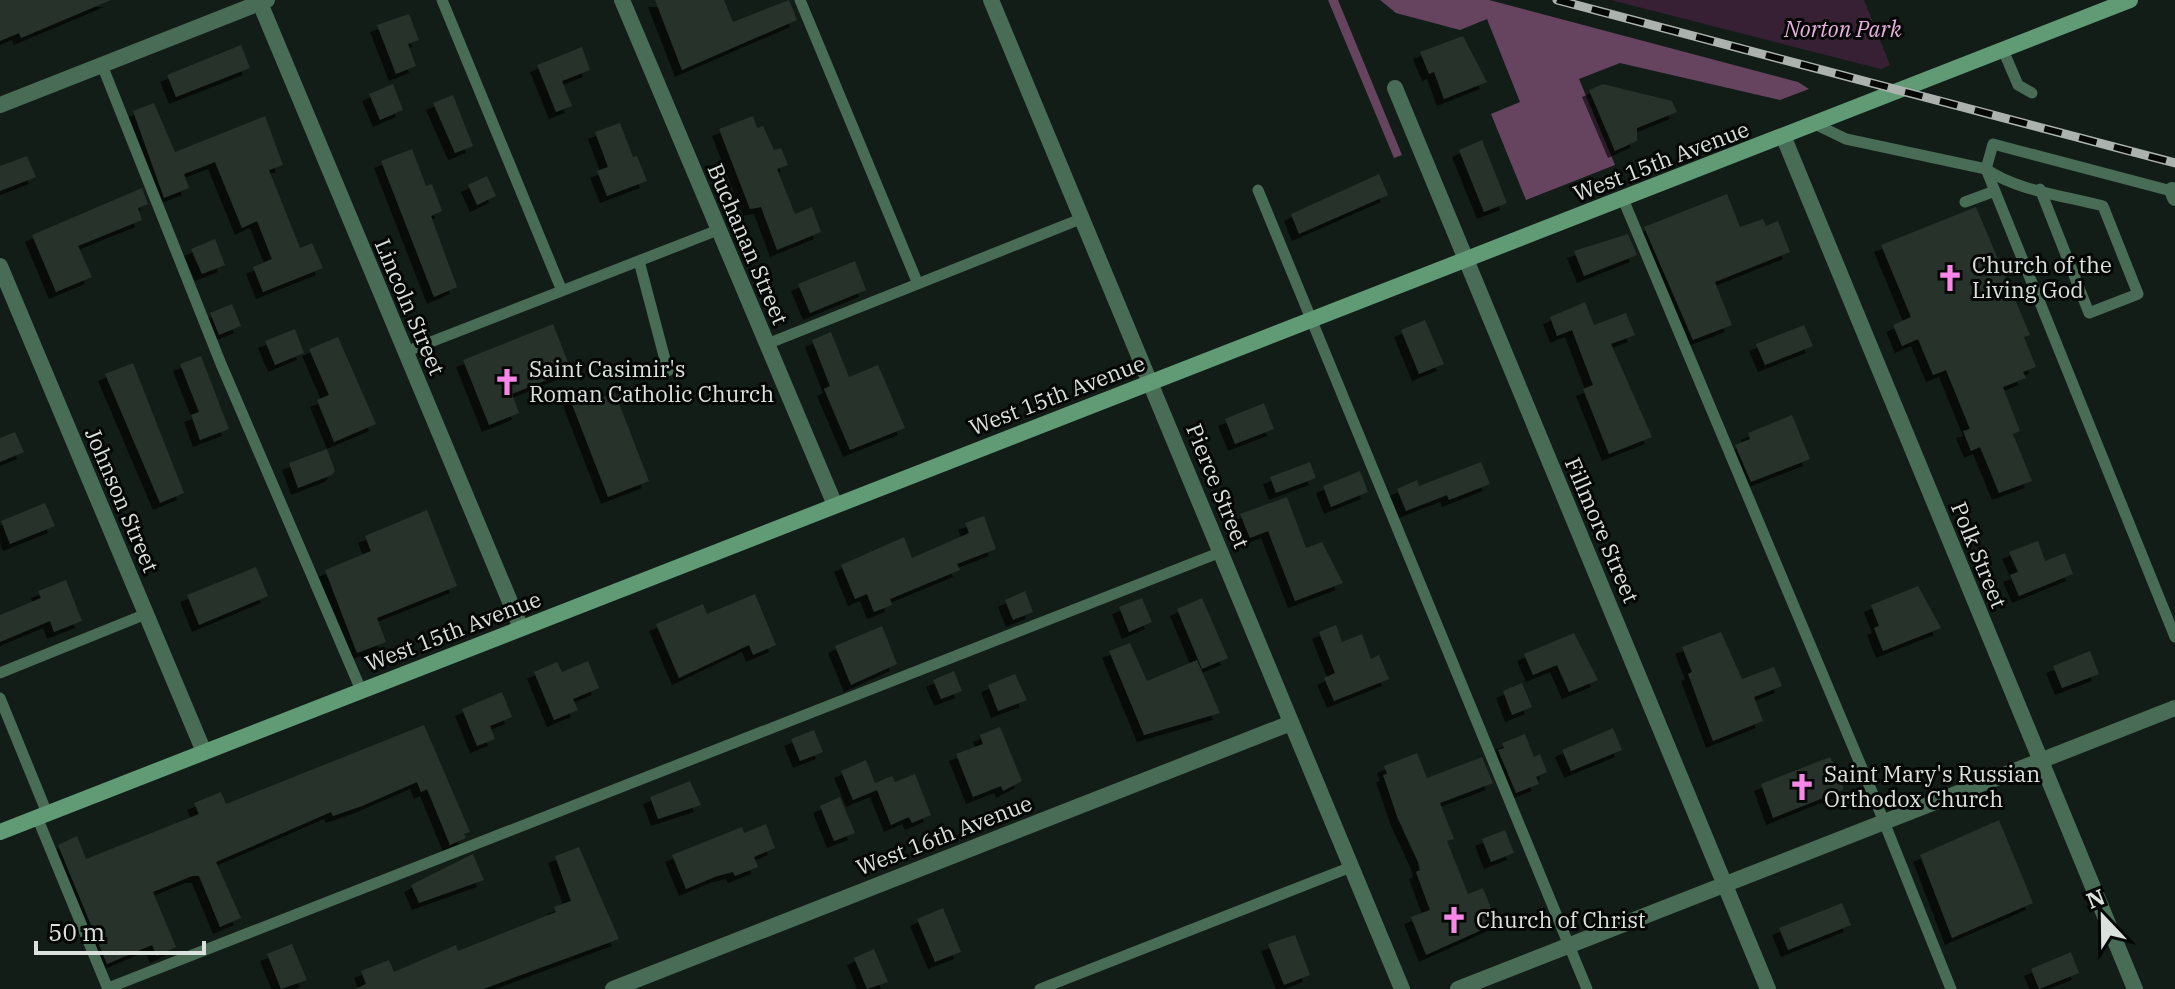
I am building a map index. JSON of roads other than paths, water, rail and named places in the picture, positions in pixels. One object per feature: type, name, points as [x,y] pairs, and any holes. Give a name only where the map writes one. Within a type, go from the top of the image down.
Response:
[{"type":"main road","name":"West 15th Avenue","points":[[0,832],[1784,138],[2130,0]]},
{"type":"street","name":"Buchanan Street","points":[[622,0],[835,505]]},
{"type":"street","name":"Pierce Street","points":[[991,0],[1402,989]]},
{"type":"street","points":[[0,105],[263,1]]},
{"type":"street","name":"Lincoln Street","points":[[263,1],[521,628]]},
{"type":"street","name":"Fillmore Street","points":[[1395,88],[1768,989]]},
{"type":"street","name":"Polk Street","points":[[1784,138],[2135,989]]},
{"type":"street","name":"Johnson Street","points":[[0,266],[204,752]]},
{"type":"street","points":[[1458,989],[2175,708]]},
{"type":"street","name":"West 16th Avenue","points":[[613,989],[1291,723]]},
{"type":"lane","points":[[442,0],[562,291]]},
{"type":"lane","points":[[800,0],[918,284]]},
{"type":"lane","points":[[2003,50],[2018,85],[2032,93]]},
{"type":"lane","points":[[102,65],[221,364],[361,690]]},
{"type":"lane","points":[[1817,125],[1846,139],[1986,169],[1999,178],[2040,189],[2103,206],[2138,294],[2089,313],[2040,189]]},
{"type":"lane","points":[[2174,193],[1993,144],[1986,169],[2175,637]]},
{"type":"lane","points":[[1258,190],[1587,989]]},
{"type":"lane","points":[[1965,202],[1995,191]]},
{"type":"lane","points":[[1623,199],[1951,989]]},
{"type":"lane","points":[[767,344],[1083,218]]},
{"type":"lane","points":[[405,352],[718,230]]},
{"type":"lane","points":[[639,261],[668,371]]},
{"type":"lane","points":[[0,698],[108,989],[1221,552]]},
{"type":"lane","points":[[0,673],[146,614]]},
{"type":"lane","points":[[1040,989],[1351,867]]},
{"type":"railway","points":[[1557,0],[2175,163]]},
{"type":"place","name":"Church of the Living God","points":[[1950,278]]},
{"type":"place","name":"Saint Casimir's Roman Catholic Church","points":[[507,382]]},
{"type":"place","name":"Saint Mary's Russian Orthodox Church","points":[[1802,787]]},
{"type":"place","name":"Church of Christ","points":[[1454,920]]},
{"type":"park label","name":"Norton Park","points":[[1843,29]]}]
